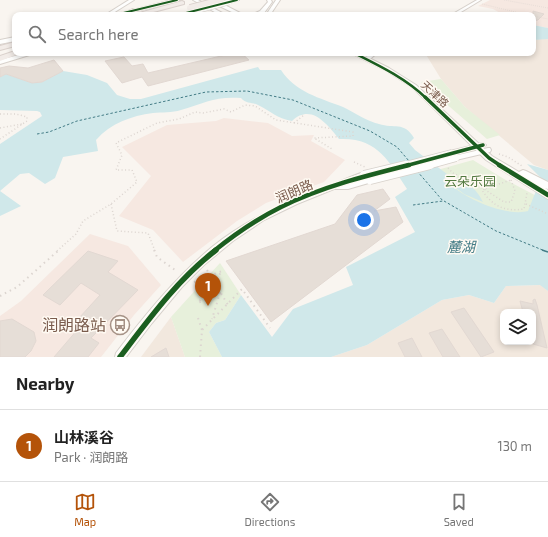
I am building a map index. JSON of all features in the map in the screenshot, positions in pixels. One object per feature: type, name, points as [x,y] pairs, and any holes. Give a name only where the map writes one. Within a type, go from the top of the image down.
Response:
[{"type":"highway","points":[[138,12],[181,1],[196,0]]},
{"type":"highway","points":[[178,12],[222,0]]},
{"type":"highway","points":[[0,47],[12,45]]},
{"type":"highway","points":[[0,59],[12,54]]},
{"type":"street","points":[[112,12],[132,0]]},
{"type":"street","points":[[139,0],[134,2],[134,6],[146,8]]},
{"type":"street","points":[[196,0],[218,12]]},
{"type":"street","points":[[202,0],[227,12]]},
{"type":"street","points":[[210,0],[236,12]]},
{"type":"street","points":[[185,12],[192,9],[237,0]]},
{"type":"street","points":[[262,12],[270,2],[269,0]]},
{"type":"street","points":[[270,12],[278,0]]},
{"type":"street","points":[[458,12],[479,0]]},
{"type":"street","points":[[136,12],[146,8],[181,1],[208,12]]},
{"type":"street","points":[[0,42],[12,40]]},
{"type":"street","points":[[0,59],[17,56]]},
{"type":"street","name":"天津路","points":[[371,56],[422,93],[482,148]]},
{"type":"street","points":[[482,148],[526,175],[548,186]]},
{"type":"street","points":[[482,148],[489,158],[548,195]]},
{"type":"street","name":"润朗路","points":[[120,357],[158,308],[182,281],[207,257],[241,230],[300,199],[332,187],[348,186],[367,178],[482,148]]},
{"type":"path","points":[[504,0],[548,8]]},
{"type":"path","points":[[474,2],[516,12]]},
{"type":"path","points":[[536,17],[548,19]]},
{"type":"path","points":[[0,296],[17,287],[76,234],[83,221],[111,204],[137,182],[132,170],[116,170],[122,155],[116,143],[158,123],[179,119],[195,112],[203,113],[224,109],[231,112],[245,105],[256,106],[276,120],[352,132],[353,136],[314,138],[332,149]]},
{"type":"path","points":[[0,114],[24,115],[28,117],[27,121],[0,139]]},
{"type":"path","points":[[294,123],[304,115]]},
{"type":"path","points":[[0,128],[22,124]]},
{"type":"path","points":[[499,154],[508,158]]},
{"type":"path","points":[[354,162],[370,168]]},
{"type":"path","points":[[448,167],[453,173],[470,181],[482,190],[504,202],[510,202],[516,192],[511,180],[482,190]]},
{"type":"path","points":[[482,190],[490,201],[502,208],[517,211],[524,209],[528,193]]},
{"type":"path","points":[[111,204],[117,231],[148,234],[157,257],[175,270]]},
{"type":"path","points":[[526,204],[548,214]]},
{"type":"path","points":[[207,270],[228,305]]},
{"type":"path","points":[[194,282],[222,271],[198,303],[220,293]]},
{"type":"path","points":[[202,330],[242,289],[270,328]]},
{"type":"path","points":[[212,320],[220,293]]},
{"type":"path","points":[[198,318],[202,330],[200,357]]},
{"type":"shaded area","points":[[490,0],[548,0],[548,28],[536,26],[536,12],[498,12],[493,9],[478,6]]},
{"type":"shaded area","points":[[548,39],[548,170],[534,165],[465,107],[441,79],[427,56],[536,56],[536,40]]},
{"type":"shaded area","points":[[224,118],[268,123],[292,136],[314,135],[311,141],[345,160],[324,182],[266,203],[237,221],[183,262],[153,230],[119,216],[151,176],[122,147],[167,125],[216,121]]},
{"type":"shaded area","points":[[90,234],[128,246],[161,285],[134,315],[101,357],[0,357],[0,316],[21,301]]},
{"type":"shaded area","points":[[541,285],[548,291],[548,357],[331,357],[367,345],[442,300],[469,295],[494,303],[506,286]]},
{"type":"shaded area","points":[[171,317],[185,357],[141,357]]},
{"type":"green space","points":[[441,79],[465,107],[500,135],[487,139],[421,82]]},
{"type":"green space","name":"云朵乐园","points":[[473,160],[504,179],[548,202],[548,232],[459,197],[430,172]]},
{"type":"green space","points":[[220,263],[241,295],[225,320],[216,323],[209,332],[222,357],[185,357],[171,317]]},
{"type":"water","points":[[536,26],[548,28],[548,39],[536,40]]},
{"type":"water","name":"麓湖","points":[[258,67],[260,70],[281,70],[293,84],[317,97],[343,107],[374,123],[398,126],[406,129],[414,138],[409,143],[415,150],[447,174],[444,174],[467,183],[476,191],[483,202],[464,194],[447,181],[463,194],[485,205],[508,211],[528,211],[541,178],[527,164],[548,170],[548,291],[540,285],[506,286],[494,303],[469,295],[442,300],[367,345],[331,357],[222,357],[209,332],[216,323],[225,320],[241,295],[272,337],[293,309],[353,285],[346,267],[415,232],[395,197],[407,189],[388,160],[380,153],[363,142],[352,139],[339,139],[324,122],[312,115],[306,114],[299,116],[292,121],[287,120],[241,98],[217,99],[178,111],[153,113],[129,118],[108,129],[96,140],[98,151],[63,157],[55,178],[45,184],[29,173],[20,174],[0,191],[0,144],[42,116],[40,112],[37,111],[0,110],[0,77],[6,74],[32,83],[42,82],[63,71],[87,75],[107,83],[117,95],[130,99],[141,99]]},
{"type":"water","points":[[0,191],[21,206],[0,216]]},
{"type":"building","points":[[533,11],[544,14],[536,20],[536,12]]},
{"type":"building","points":[[221,56],[244,56],[249,60],[148,86],[142,77],[122,83],[105,61],[124,57],[132,66],[143,64],[148,73]]},
{"type":"building","points":[[54,60],[63,71],[42,82],[32,83],[6,74],[0,77],[0,68],[9,66],[28,68]]},
{"type":"building","points":[[383,189],[390,199],[374,211],[396,207],[403,222],[271,322],[226,261],[335,224],[357,195]]},
{"type":"building","points":[[88,251],[118,261],[108,272],[138,290],[91,338],[99,343],[88,357],[54,357],[84,322],[79,318],[100,295],[81,283],[60,305],[43,295]]},
{"type":"building","points":[[535,299],[537,305],[547,348],[536,345],[536,309],[522,309],[520,301],[533,304],[533,300]]},
{"type":"building","points":[[464,308],[494,352],[481,357],[451,312]]},
{"type":"building","points":[[12,319],[34,332],[36,341],[31,351],[25,357],[0,357],[0,321]]},
{"type":"building","points":[[442,329],[460,357],[443,357],[429,333]]},
{"type":"building","points":[[412,338],[422,357],[405,357],[398,343]]},
{"type":"building","points":[[166,348],[169,357],[151,357]]},
{"type":"ferry route","points":[[37,134],[49,132],[77,121],[206,92],[247,91],[293,100],[370,131],[397,147],[409,161]]},
{"type":"ferry route","points":[[413,205],[443,201],[417,171]]},
{"type":"ferry route","points":[[444,201],[496,231],[545,251]]},
{"type":"cycle path","points":[[127,12],[177,0]]},
{"type":"cycle path","points":[[190,12],[237,0]]},
{"type":"cycle path","points":[[360,56],[387,69],[414,86],[489,158],[548,195]]},
{"type":"cycle path","points":[[120,357],[157,308],[201,261],[241,230],[281,207],[346,181],[483,145]]},
{"type":"place","name":"山林溪谷","points":[[208,306]]},
{"type":"place","name":"润朗路站","points":[[120,325]]}]
